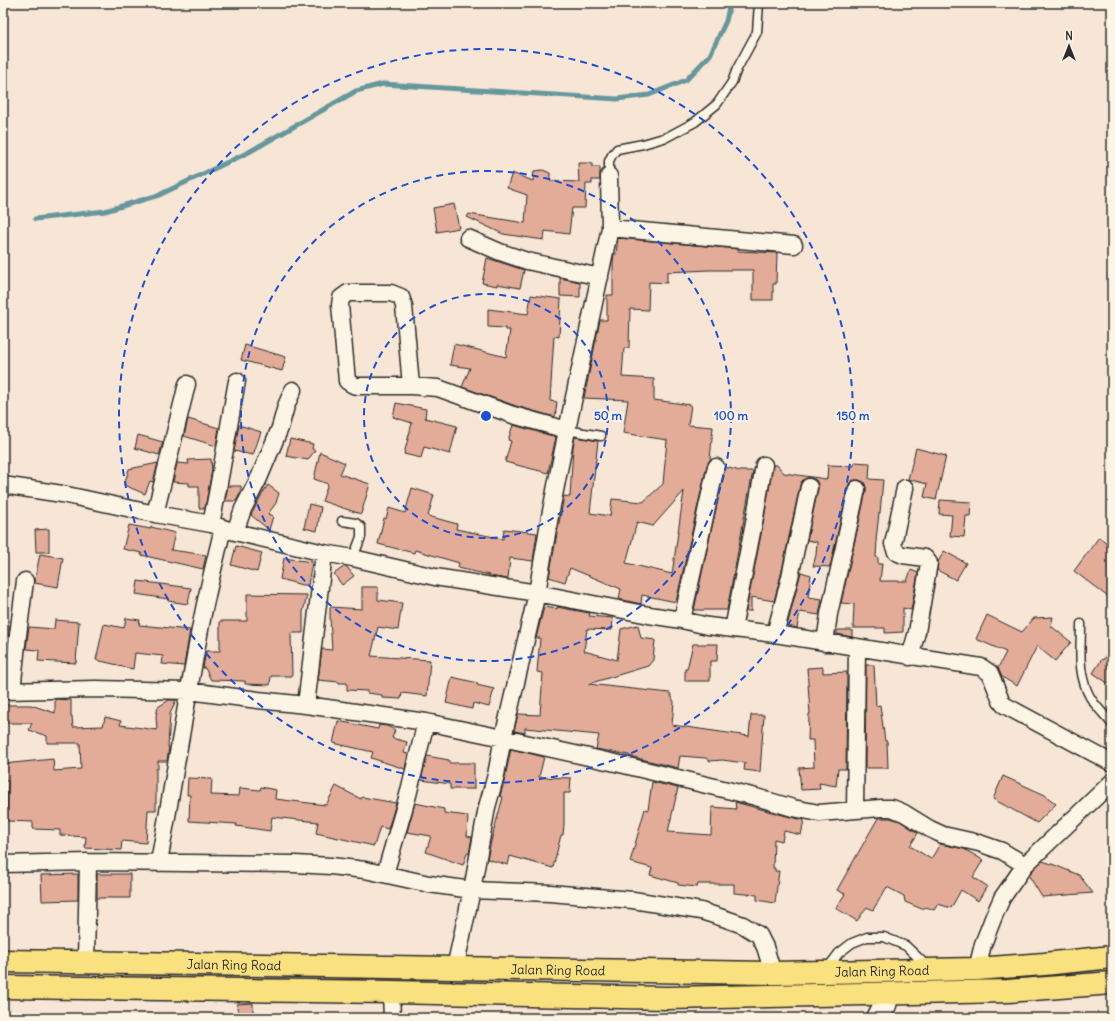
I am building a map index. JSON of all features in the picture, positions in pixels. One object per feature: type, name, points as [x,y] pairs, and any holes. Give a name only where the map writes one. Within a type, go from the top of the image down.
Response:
[{"type":"highway","name":"Jalan Ring Road","points":[[3,961],[86,962],[458,958],[773,973],[977,969],[1112,957]]},
{"type":"highway","name":"Jalan Ring Road","points":[[3,987],[391,992],[667,998],[1008,991],[1112,982]]},
{"type":"street","points":[[458,958],[472,890],[485,814],[496,775],[502,738],[537,593],[567,430],[610,228],[609,176]]},
{"type":"street","points":[[610,228],[794,245]]},
{"type":"street","points":[[468,238],[500,252],[527,261],[600,277]]},
{"type":"street","points":[[412,386],[404,306],[401,297],[391,293],[348,293],[342,298],[340,305],[347,381],[354,386],[412,386],[438,388],[513,415],[567,430]]},
{"type":"street","points":[[159,862],[188,691],[223,528],[217,494],[237,381]]},
{"type":"street","points":[[155,514],[187,384]]},
{"type":"street","points":[[223,528],[243,509],[259,478],[280,428],[286,406],[293,390]]},
{"type":"street","points":[[733,629],[764,465]]},
{"type":"street","points":[[682,620],[716,467]]},
{"type":"street","points":[[3,485],[62,494],[223,528],[324,553],[353,558],[435,577],[537,593],[708,626],[775,634],[981,668],[990,673],[1004,705],[1112,763]]},
{"type":"street","points":[[775,634],[790,577],[809,487]]},
{"type":"street","points":[[905,488],[893,544],[896,552],[903,555],[926,558],[929,564],[917,632],[910,657]]},
{"type":"street","points":[[825,642],[829,614],[857,489]]},
{"type":"street","points":[[306,705],[324,553]]},
{"type":"street","points":[[25,580],[8,691],[96,689],[188,691],[306,705],[426,722],[628,766],[792,808],[819,813],[892,808],[943,835],[1002,850],[1025,865]]},
{"type":"street","points":[[856,810],[857,648]]},
{"type":"street","points":[[385,874],[408,795],[426,722]]},
{"type":"street","points":[[977,969],[983,944],[1002,898],[1025,865],[1112,782]]},
{"type":"street","points":[[86,962],[88,862]]},
{"type":"street","points":[[3,864],[159,862],[331,866],[385,874],[429,884],[472,890],[550,893],[633,900],[701,912],[743,925],[759,935],[765,947],[773,973]]},
{"type":"street","points":[[391,992],[392,1018]]},
{"type":"street","points":[[878,1018],[885,1005],[888,994]]},
{"type":"lane","points":[[609,176],[609,161],[612,154],[617,149],[643,144],[667,137],[695,122],[717,104],[732,82],[737,69],[757,32],[759,3]]},
{"type":"lane","points":[[567,430],[601,436]]},
{"type":"lane","points":[[342,521],[356,523],[361,527],[361,537],[353,558]]},
{"type":"lane","points":[[1081,624],[1080,668],[1084,683],[1091,699],[1112,724]]},
{"type":"lane","points":[[824,972],[839,953],[852,943],[867,937],[884,938],[906,946],[931,970]]},
{"type":"building","points":[[578,163],[592,163],[592,167],[600,167],[600,180],[592,180],[592,184],[586,184],[585,208],[572,208],[569,234],[545,231],[544,240],[503,234],[467,217],[469,214],[525,223],[527,195],[507,188],[512,173],[533,181],[534,171],[543,170],[550,173],[550,181],[579,182]]},
{"type":"building","points":[[454,204],[459,228],[437,232],[433,208]]},
{"type":"building","points":[[618,238],[738,249],[738,251],[777,253],[776,284],[773,284],[773,300],[753,300],[753,270],[667,272],[667,283],[649,282],[648,310],[630,309],[629,348],[624,348],[622,377],[654,379],[654,400],[691,405],[688,425],[713,427],[710,460],[707,465],[676,602],[642,595],[641,604],[619,599],[621,589],[570,568],[565,582],[549,577],[564,496],[570,497],[575,437],[598,441],[590,513],[610,516],[612,499],[643,502],[663,484],[667,440],[623,433],[628,400],[584,398],[600,320],[607,320],[607,295],[613,295],[613,262],[614,254],[616,254]],"holes":[[[684,491],[672,574],[626,563],[637,522],[653,526]]]},
{"type":"building","points":[[487,258],[524,270],[520,288],[482,283]]},
{"type":"building","points":[[560,278],[580,282],[580,297],[560,296]]},
{"type":"building","points":[[531,295],[561,299],[559,337],[554,336],[550,401],[557,402],[555,417],[516,406],[462,387],[470,368],[450,365],[454,344],[506,357],[510,330],[505,330],[505,328],[488,327],[488,309],[528,314]]},
{"type":"building","points":[[245,345],[286,357],[282,371],[241,360]]},
{"type":"building","points":[[396,403],[426,409],[425,418],[457,426],[450,454],[424,447],[421,458],[404,454],[412,423],[393,417]]},
{"type":"building","points":[[188,419],[219,428],[216,446],[184,436]]},
{"type":"building","points":[[239,425],[261,432],[253,455],[234,451]]},
{"type":"building","points":[[513,425],[556,437],[548,473],[505,462],[511,441],[508,440]]},
{"type":"building","points":[[138,435],[163,442],[159,455],[135,448]]},
{"type":"building","points":[[290,439],[313,444],[312,449],[315,450],[308,460],[286,456]]},
{"type":"building","points":[[916,448],[946,456],[936,500],[924,497],[927,484],[908,479]]},
{"type":"building","points":[[320,452],[345,463],[340,474],[370,484],[361,514],[322,501],[328,484],[314,479]]},
{"type":"building","points":[[211,459],[212,470],[205,508],[199,508],[199,486],[189,486],[189,483],[173,482],[177,463],[189,464],[188,460]]},
{"type":"building","points":[[854,462],[870,463],[869,479],[883,480],[876,540],[876,557],[878,558],[878,564],[882,564],[880,581],[907,581],[911,570],[918,573],[911,610],[903,608],[903,632],[885,633],[885,628],[853,628],[854,604],[841,603],[866,491],[864,482],[859,480],[850,482],[848,487],[830,567],[813,566],[817,542],[807,540],[818,484],[816,480],[811,478],[806,478],[802,481],[774,601],[751,597],[751,611],[746,611],[773,465],[777,465],[784,473],[826,479],[828,465],[854,466]]},
{"type":"building","points":[[158,463],[153,482],[150,481],[145,494],[124,485],[129,469]]},
{"type":"building","points":[[725,467],[740,471],[753,471],[727,610],[694,610]]},
{"type":"building","points":[[268,485],[279,493],[276,503],[268,514],[273,516],[269,530],[251,515]]},
{"type":"building","points":[[228,486],[241,486],[241,492],[236,501],[225,501]]},
{"type":"building","points":[[412,488],[434,495],[428,516],[457,524],[456,529],[503,539],[504,529],[537,533],[533,561],[510,558],[508,579],[458,568],[459,563],[415,550],[414,553],[378,544],[384,518],[386,519],[389,508],[405,513]]},
{"type":"building","points":[[940,500],[971,502],[970,516],[966,516],[964,537],[950,536],[952,515],[939,514]]},
{"type":"building","points":[[309,504],[321,507],[317,531],[304,528]]},
{"type":"building","points":[[129,525],[151,529],[151,527],[175,533],[171,550],[206,555],[203,569],[141,555],[142,553],[123,549]]},
{"type":"building","points":[[49,529],[49,552],[36,552],[35,530]]},
{"type":"building","points":[[1099,537],[1112,547],[1112,600],[1074,571]]},
{"type":"building","points":[[236,546],[262,553],[257,572],[231,565]]},
{"type":"building","points":[[944,551],[966,563],[956,580],[937,570],[938,562]]},
{"type":"building","points":[[40,554],[63,558],[58,587],[34,583]]},
{"type":"building","points":[[284,558],[312,562],[308,585],[302,585],[280,579]]},
{"type":"building","points":[[345,566],[354,576],[342,585],[334,574]]},
{"type":"building","points":[[801,572],[811,575],[808,597],[822,599],[819,615],[800,612],[797,628],[787,626]]},
{"type":"building","points":[[138,581],[191,588],[188,604],[136,594]]},
{"type":"building","points":[[362,587],[378,587],[378,600],[402,603],[398,630],[378,627],[371,656],[430,660],[427,696],[402,693],[401,699],[382,698],[382,695],[367,693],[367,691],[347,690],[347,683],[318,680],[322,649],[332,650],[330,607],[362,609]]},
{"type":"building","points":[[247,594],[307,595],[303,612],[303,633],[291,633],[292,676],[271,676],[270,685],[245,684],[245,681],[211,680],[205,668],[203,668],[206,651],[220,651],[220,621],[247,621]]},
{"type":"building","points":[[544,607],[557,609],[557,607],[590,613],[589,616],[613,618],[612,630],[587,629],[584,651],[617,660],[621,629],[638,625],[641,638],[655,640],[653,660],[648,666],[588,684],[670,693],[674,702],[672,725],[749,736],[751,715],[764,715],[760,772],[744,770],[745,763],[722,760],[710,761],[706,758],[680,756],[678,768],[629,755],[596,749],[599,735],[525,728],[525,733],[514,731],[518,714],[540,715],[543,673],[537,672],[540,638],[536,638]]},
{"type":"building","points":[[987,615],[1022,632],[1034,618],[1053,617],[1051,626],[1071,642],[1055,661],[1037,646],[1017,686],[1002,677],[998,668],[1006,652],[976,639]]},
{"type":"building","points":[[126,618],[140,620],[139,625],[190,630],[184,666],[162,664],[163,656],[135,653],[133,669],[96,660],[104,624],[124,628]]},
{"type":"building","points":[[55,620],[79,622],[76,663],[38,661],[39,650],[26,649],[29,627],[54,629]]},
{"type":"building","points":[[3,626],[10,626],[7,648],[3,648]]},
{"type":"building","points":[[837,630],[852,630],[852,637],[837,634]]},
{"type":"building","points":[[693,644],[718,644],[717,661],[710,661],[710,681],[685,681],[685,669],[687,669]]},
{"type":"building","points":[[1112,646],[1112,686],[1093,673]]},
{"type":"building","points":[[866,665],[874,665],[876,706],[880,705],[885,741],[887,741],[888,768],[865,768]]},
{"type":"building","points":[[823,667],[823,673],[847,672],[846,769],[838,769],[836,786],[819,783],[820,789],[801,790],[799,768],[814,767],[813,740],[808,740],[810,714],[807,668]]},
{"type":"building","points":[[452,677],[478,683],[477,685],[494,689],[489,707],[473,703],[472,709],[446,703]]},
{"type":"building","points":[[55,699],[71,700],[73,727],[103,726],[105,717],[121,721],[120,725],[157,730],[156,716],[158,707],[169,700],[176,700],[170,714],[167,761],[158,761],[158,769],[156,769],[156,810],[148,810],[146,843],[122,841],[121,850],[85,848],[86,837],[60,835],[60,830],[33,829],[33,822],[7,821],[8,781],[3,781],[3,764],[53,759],[54,771],[81,769],[80,743],[47,743],[47,736],[29,730],[32,723],[3,723],[3,705],[31,705],[55,713]]},
{"type":"building","points":[[338,721],[378,729],[379,725],[387,726],[395,730],[392,738],[407,742],[404,753],[408,754],[405,769],[371,758],[373,752],[333,743]]},
{"type":"building","points":[[511,749],[544,757],[539,777],[571,778],[570,793],[564,793],[563,835],[561,835],[553,868],[510,856],[508,865],[487,859],[503,797],[500,796]]},
{"type":"building","points":[[427,756],[449,760],[449,763],[474,763],[474,789],[450,789],[450,784],[421,780]]},
{"type":"building","points":[[1003,776],[1045,795],[1056,804],[1037,823],[993,799]]},
{"type":"building","points":[[188,778],[212,779],[211,795],[239,796],[240,788],[260,790],[261,787],[276,790],[275,799],[326,805],[336,786],[361,799],[362,797],[396,803],[388,829],[380,827],[374,846],[316,833],[318,822],[272,817],[270,831],[236,826],[237,824],[189,821],[190,795],[187,795]]},
{"type":"building","points":[[652,782],[678,788],[668,832],[711,835],[712,807],[736,809],[735,802],[804,820],[801,835],[784,831],[782,841],[774,839],[773,868],[775,868],[775,871],[779,871],[775,903],[757,900],[757,895],[734,893],[734,884],[698,884],[697,887],[678,885],[678,883],[650,875],[652,868],[630,862],[645,809],[648,810]]},
{"type":"building","points":[[415,803],[444,809],[444,813],[468,816],[467,836],[472,837],[469,854],[467,853],[463,865],[426,852],[431,836],[407,832]]},
{"type":"building","points":[[878,818],[890,818],[900,821],[918,833],[910,846],[931,859],[940,844],[964,849],[983,860],[973,877],[987,886],[978,901],[961,890],[951,908],[938,904],[934,910],[926,907],[922,909],[905,902],[904,896],[887,887],[873,910],[867,907],[857,921],[836,908],[845,894],[837,890]]},
{"type":"building","points":[[1042,861],[1079,875],[1093,893],[1042,897],[1029,876]]},
{"type":"building","points":[[78,874],[78,900],[42,901],[41,875]]},
{"type":"building","points":[[97,874],[130,874],[130,898],[97,898]]},
{"type":"building","points":[[253,1003],[253,1018],[238,1018],[237,1004]]},
{"type":"waterway","points":[[35,219],[105,211],[159,195],[249,152],[356,91],[383,84],[617,99],[649,95],[686,80],[710,55],[726,21],[730,3]]}]
